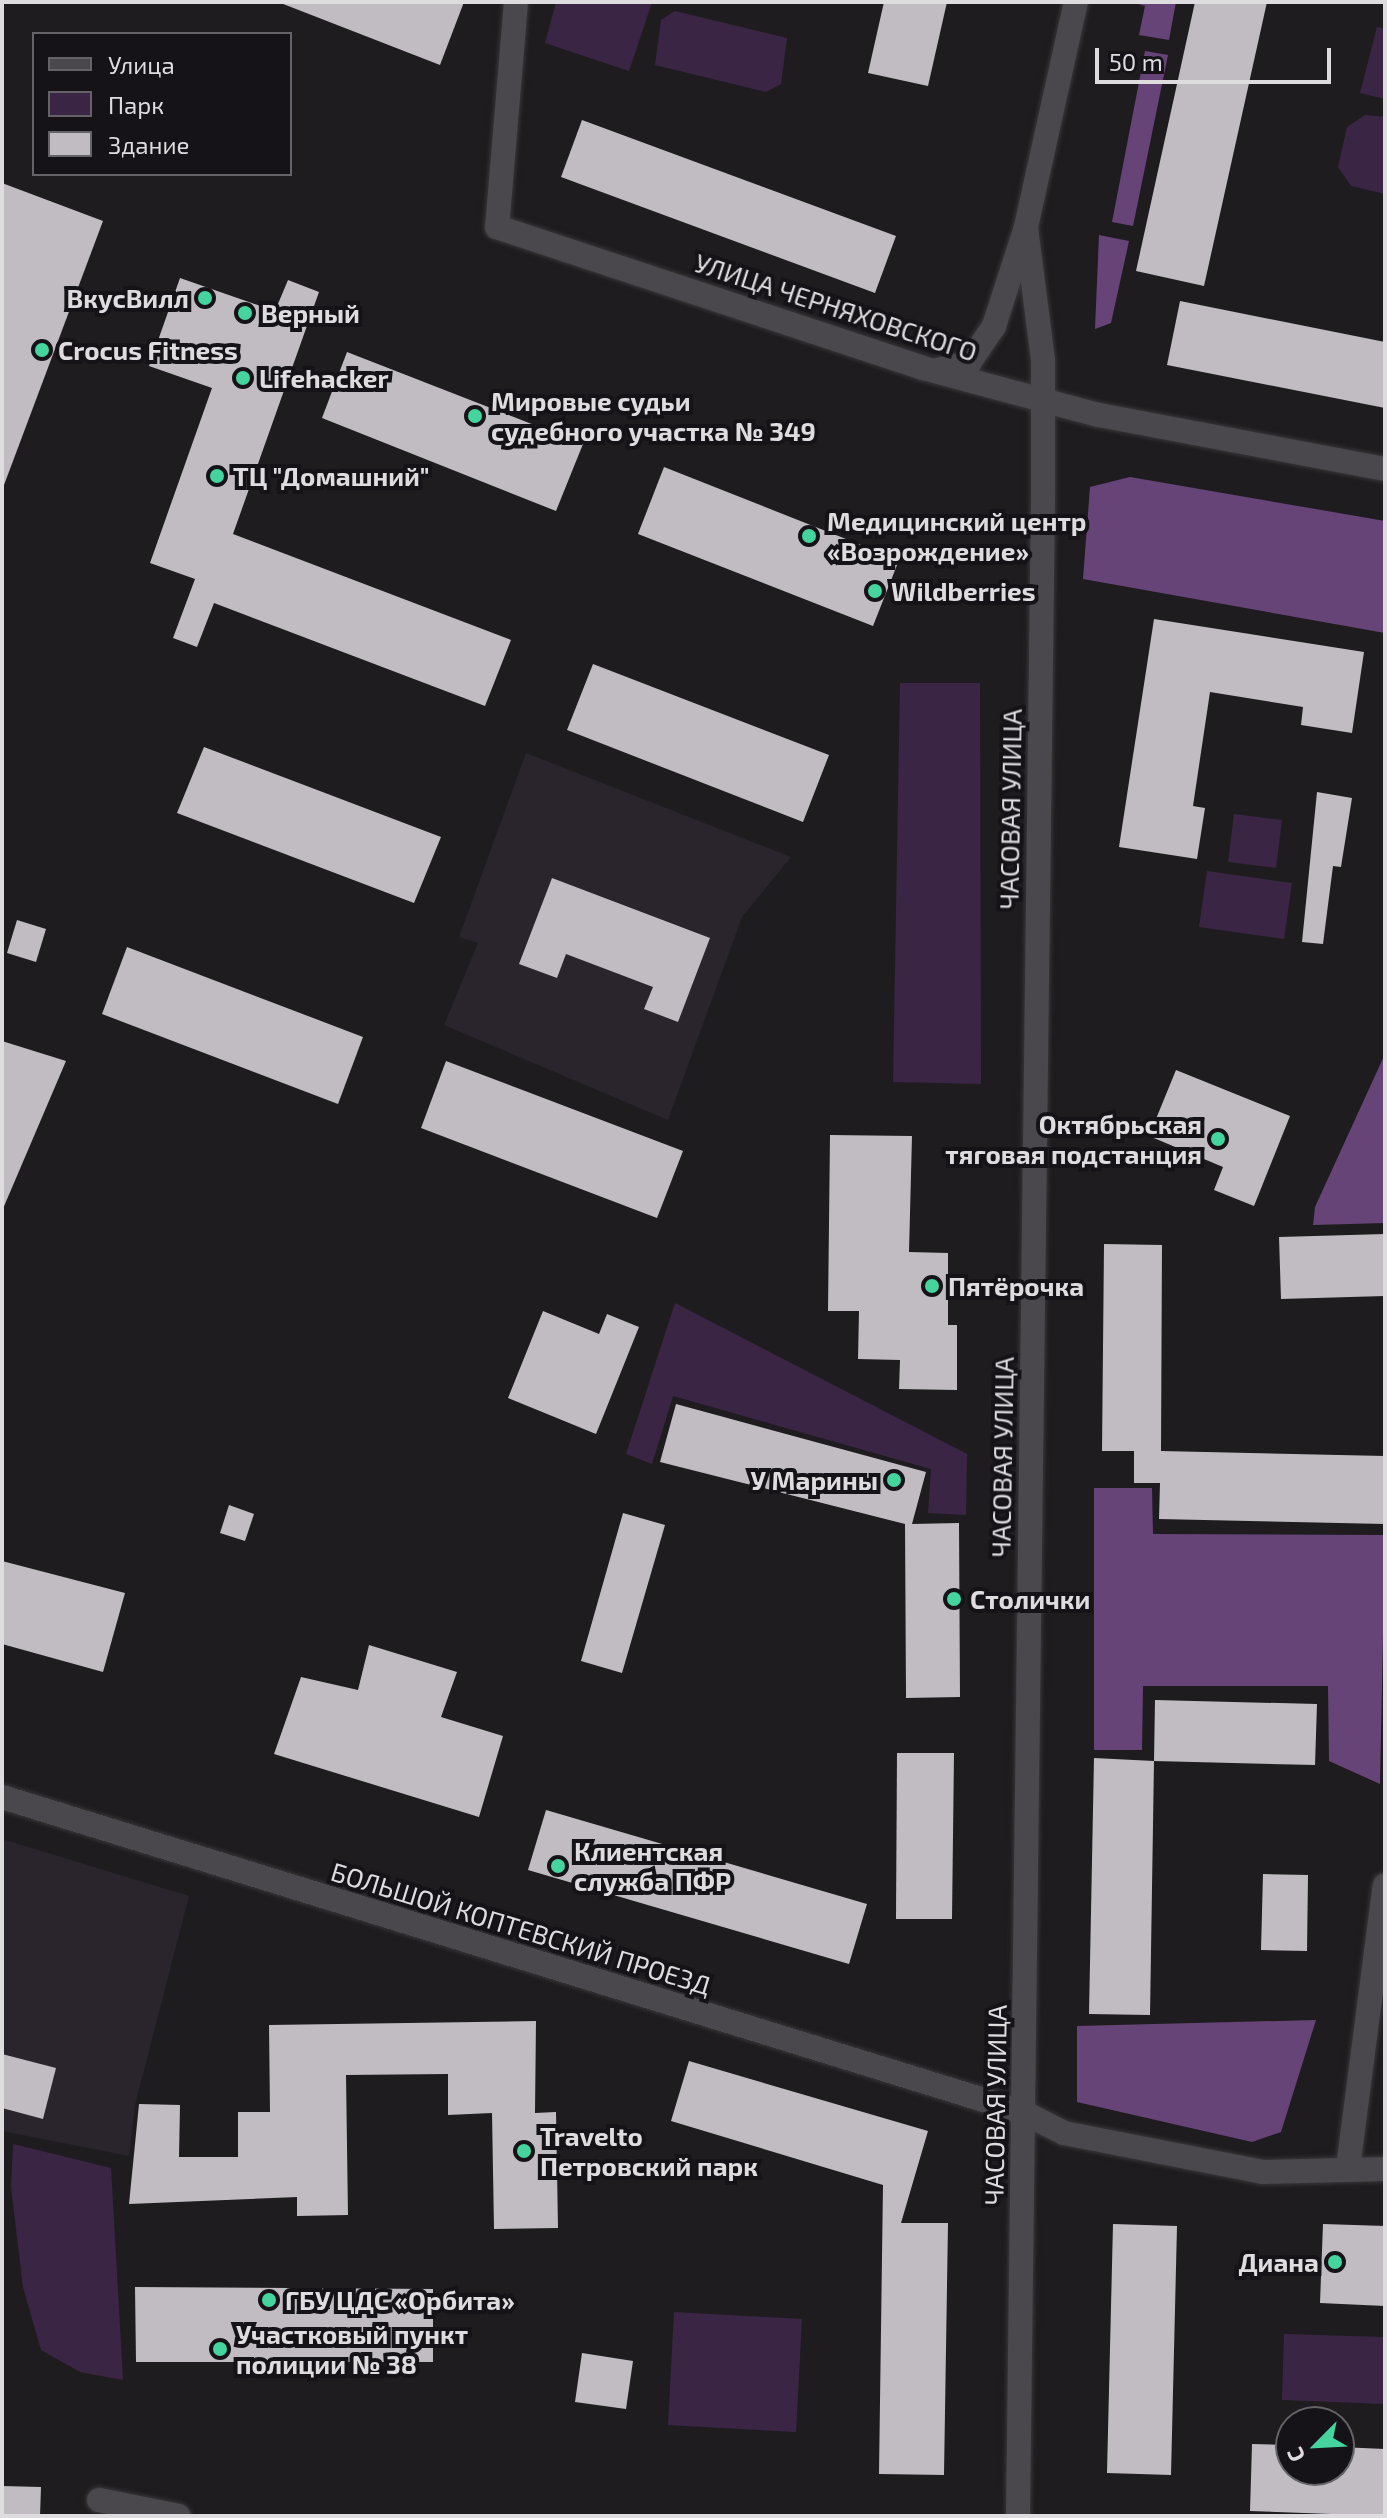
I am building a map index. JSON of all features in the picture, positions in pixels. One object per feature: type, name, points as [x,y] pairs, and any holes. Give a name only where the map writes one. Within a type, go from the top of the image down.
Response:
[{"type":"street","name":"УЛИЦА ЧЕРНЯХОВСКОГО","points":[[516,2],[497,227],[935,371],[1043,399],[1385,469]]},
{"type":"street","points":[[935,371],[969,363],[994,326],[1026,227],[1076,2]]},
{"type":"street","name":"ЧАСОВАЯ УЛИЦА","points":[[1018,2516],[1043,399],[1026,227]]},
{"type":"street","name":"БОЛЬШОЙ КОПТЕВСКИЙ ПРОЕЗД","points":[[2,1797],[1023,2112],[1064,2133],[1263,2172],[1385,2169]]},
{"type":"street","points":[[1348,2168],[1385,1885]]},
{"type":"street","points":[[99,2500],[178,2516]]},
{"type":"shaded area","points":[[1132,2],[1176,2],[1169,40],[1139,35],[1145,6]]},
{"type":"shaded area","points":[[1145,51],[1168,55],[1133,226],[1112,222]]},
{"type":"shaded area","points":[[1099,235],[1129,241],[1111,323],[1095,329]]},
{"type":"shaded area","points":[[1130,477],[1385,521],[1385,633],[1083,579],[1090,487]]},
{"type":"shaded area","points":[[526,753],[791,857],[742,917],[668,1120],[444,1025],[478,943],[459,937]]},
{"type":"shaded area","points":[[1385,1054],[1385,1223],[1313,1225],[1315,1207]]},
{"type":"shaded area","points":[[1094,1488],[1152,1488],[1153,1534],[1385,1535],[1380,1784],[1329,1761],[1328,1686],[1143,1686],[1142,1750],[1094,1750]]},
{"type":"shaded area","points":[[2,1839],[189,1896],[135,2105],[129,2156],[2,2131]]},
{"type":"shaded area","points":[[1316,2020],[1281,2132],[1252,2142],[1077,2102],[1077,2026]]},
{"type":"green space","points":[[556,2],[652,2],[629,71],[545,43]]},
{"type":"green space","points":[[675,11],[787,38],[781,84],[766,92],[655,65],[661,20]]},
{"type":"green space","points":[[1377,27],[1385,29],[1385,99],[1360,93]]},
{"type":"green space","points":[[1365,115],[1385,117],[1385,194],[1351,186],[1338,167],[1347,127]]},
{"type":"green space","points":[[900,683],[980,683],[981,1084],[893,1082]]},
{"type":"green space","points":[[1234,814],[1282,820],[1276,868],[1228,862]]},
{"type":"green space","points":[[1207,871],[1292,883],[1284,939],[1199,927]]},
{"type":"green space","points":[[675,1303],[967,1454],[966,1515],[928,1513],[931,1469],[673,1396],[652,1464],[626,1454]]},
{"type":"green space","points":[[13,2144],[111,2168],[123,2380],[80,2372],[41,2350],[23,2287],[11,2187]]},
{"type":"green space","points":[[674,2312],[802,2319],[796,2432],[668,2425]]},
{"type":"green space","points":[[1284,2334],[1385,2337],[1385,2404],[1282,2400]]},
{"type":"building","points":[[278,2],[464,2],[440,65]]},
{"type":"building","points":[[884,2],[947,2],[928,86],[868,73]]},
{"type":"building","points":[[1195,2],[1267,2],[1204,286],[1136,271]]},
{"type":"building","points":[[582,120],[896,236],[875,293],[561,177]]},
{"type":"building","points":[[2,183],[103,221],[4,485],[2,484]]},
{"type":"building","points":[[180,278],[275,311],[288,280],[319,292],[233,534],[511,640],[485,706],[214,603],[197,647],[173,638],[195,579],[150,563],[212,388],[149,366]]},
{"type":"building","points":[[1180,301],[1385,342],[1385,408],[1167,365]]},
{"type":"building","points":[[347,352],[583,444],[556,511],[322,418]]},
{"type":"building","points":[[664,467],[899,560],[873,626],[638,534]]},
{"type":"building","points":[[1154,619],[1364,652],[1352,733],[1301,725],[1303,707],[1210,692],[1193,806],[1205,808],[1197,859],[1119,847]]},
{"type":"building","points":[[593,664],[829,755],[803,822],[567,730]]},
{"type":"building","points":[[204,747],[441,837],[414,903],[177,813]]},
{"type":"building","points":[[1317,792],[1352,798],[1341,867],[1333,866],[1323,944],[1302,942]]},
{"type":"building","points":[[552,878],[710,938],[678,1022],[644,1009],[653,987],[566,954],[557,978],[519,964]]},
{"type":"building","points":[[17,920],[46,929],[36,962],[7,953]]},
{"type":"building","points":[[127,947],[363,1037],[338,1104],[102,1014]]},
{"type":"building","points":[[2,1041],[66,1061],[2,1211]]},
{"type":"building","points":[[446,1061],[683,1151],[657,1218],[421,1128]]},
{"type":"building","name":"Октябрьская тяговая подстанция","points":[[1176,1070],[1290,1116],[1254,1206],[1214,1190],[1223,1167],[1149,1136]]},
{"type":"building","points":[[830,1135],[912,1136],[909,1252],[948,1253],[948,1325],[957,1325],[957,1390],[899,1389],[900,1360],[858,1359],[859,1311],[828,1311]]},
{"type":"building","points":[[1385,1234],[1385,1296],[1281,1299],[1279,1237]]},
{"type":"building","points":[[1104,1244],[1162,1245],[1161,1451],[1385,1456],[1385,1524],[1159,1519],[1160,1483],[1134,1483],[1134,1451],[1102,1451]]},
{"type":"building","points":[[543,1311],[599,1334],[607,1314],[639,1327],[596,1434],[508,1398]]},
{"type":"building","points":[[676,1404],[926,1472],[912,1524],[959,1523],[960,1697],[906,1698],[905,1524],[660,1462]]},
{"type":"building","points":[[229,1505],[254,1514],[245,1541],[220,1533]]},
{"type":"building","points":[[623,1513],[665,1525],[622,1673],[581,1661]]},
{"type":"building","points":[[2,1561],[125,1593],[103,1672],[2,1644]]},
{"type":"building","points":[[369,1645],[457,1672],[441,1717],[503,1736],[479,1817],[274,1754],[301,1677],[358,1690]]},
{"type":"building","points":[[1155,1700],[1317,1704],[1315,1765],[1154,1761]]},
{"type":"building","points":[[897,1753],[954,1753],[952,1919],[896,1919]]},
{"type":"building","points":[[1094,1758],[1154,1761],[1150,2015],[1089,2014]]},
{"type":"building","points":[[546,1810],[867,1904],[849,1964],[528,1870]]},
{"type":"building","points":[[1263,1874],[1308,1875],[1307,1951],[1261,1950]]},
{"type":"building","points":[[536,2021],[535,2113],[556,2112],[558,2228],[494,2229],[492,2113],[448,2115],[448,2074],[346,2075],[348,2215],[297,2216],[297,2197],[129,2204],[139,2104],[180,2105],[179,2157],[238,2157],[238,2112],[270,2112],[269,2025]]},
{"type":"building","points":[[2,2054],[56,2068],[43,2119],[2,2108]]},
{"type":"building","points":[[689,2061],[928,2131],[901,2223],[948,2223],[944,2475],[879,2474],[883,2185],[671,2121]]},
{"type":"building","points":[[1113,2224],[1177,2226],[1171,2475],[1107,2473]]},
{"type":"building","points":[[1323,2224],[1385,2226],[1385,2306],[1320,2303]]},
{"type":"building","points":[[135,2287],[433,2289],[433,2362],[136,2362]]},
{"type":"building","points":[[582,2353],[633,2361],[626,2409],[575,2402]]},
{"type":"building","points":[[1252,2444],[1275,2445],[1275,2486],[1355,2486],[1355,2448],[1385,2449],[1385,2516],[1250,2511]]},
{"type":"building","points":[[2,2486],[41,2487],[40,2516],[2,2516]]},
{"type":"place","name":"ВкусВилл","points":[[205,298]]},
{"type":"place","name":"Верный","points":[[245,313]]},
{"type":"place","name":"Crocus Fitness","points":[[42,350]]},
{"type":"place","name":"Lifehacker","points":[[243,378]]},
{"type":"place","name":"Мировые судьи судебного участка № 349","points":[[475,416]]},
{"type":"place","name":"ТЦ \"Домашний\"","points":[[217,476]]},
{"type":"place","name":"Медицинский центр «Возрождение»","points":[[809,536]]},
{"type":"place","name":"Wildberries","points":[[875,591]]},
{"type":"place","name":"Октябрьская тяговая подстанция","points":[[1218,1139]]},
{"type":"place","name":"Пятёрочка","points":[[932,1286]]},
{"type":"place","name":"У Марины","points":[[894,1480]]},
{"type":"place","name":"Столички","points":[[954,1599]]},
{"type":"place","name":"Клиентская служба ПФР","points":[[558,1866]]},
{"type":"place","name":"Travelto Петровский парк","points":[[524,2151]]},
{"type":"place","name":"Диана","points":[[1335,2262]]},
{"type":"place","name":"ГБУ ЦДС «Орбита»","points":[[269,2300]]},
{"type":"place","name":"Участковый пункт полиции № 38","points":[[220,2349]]}]
